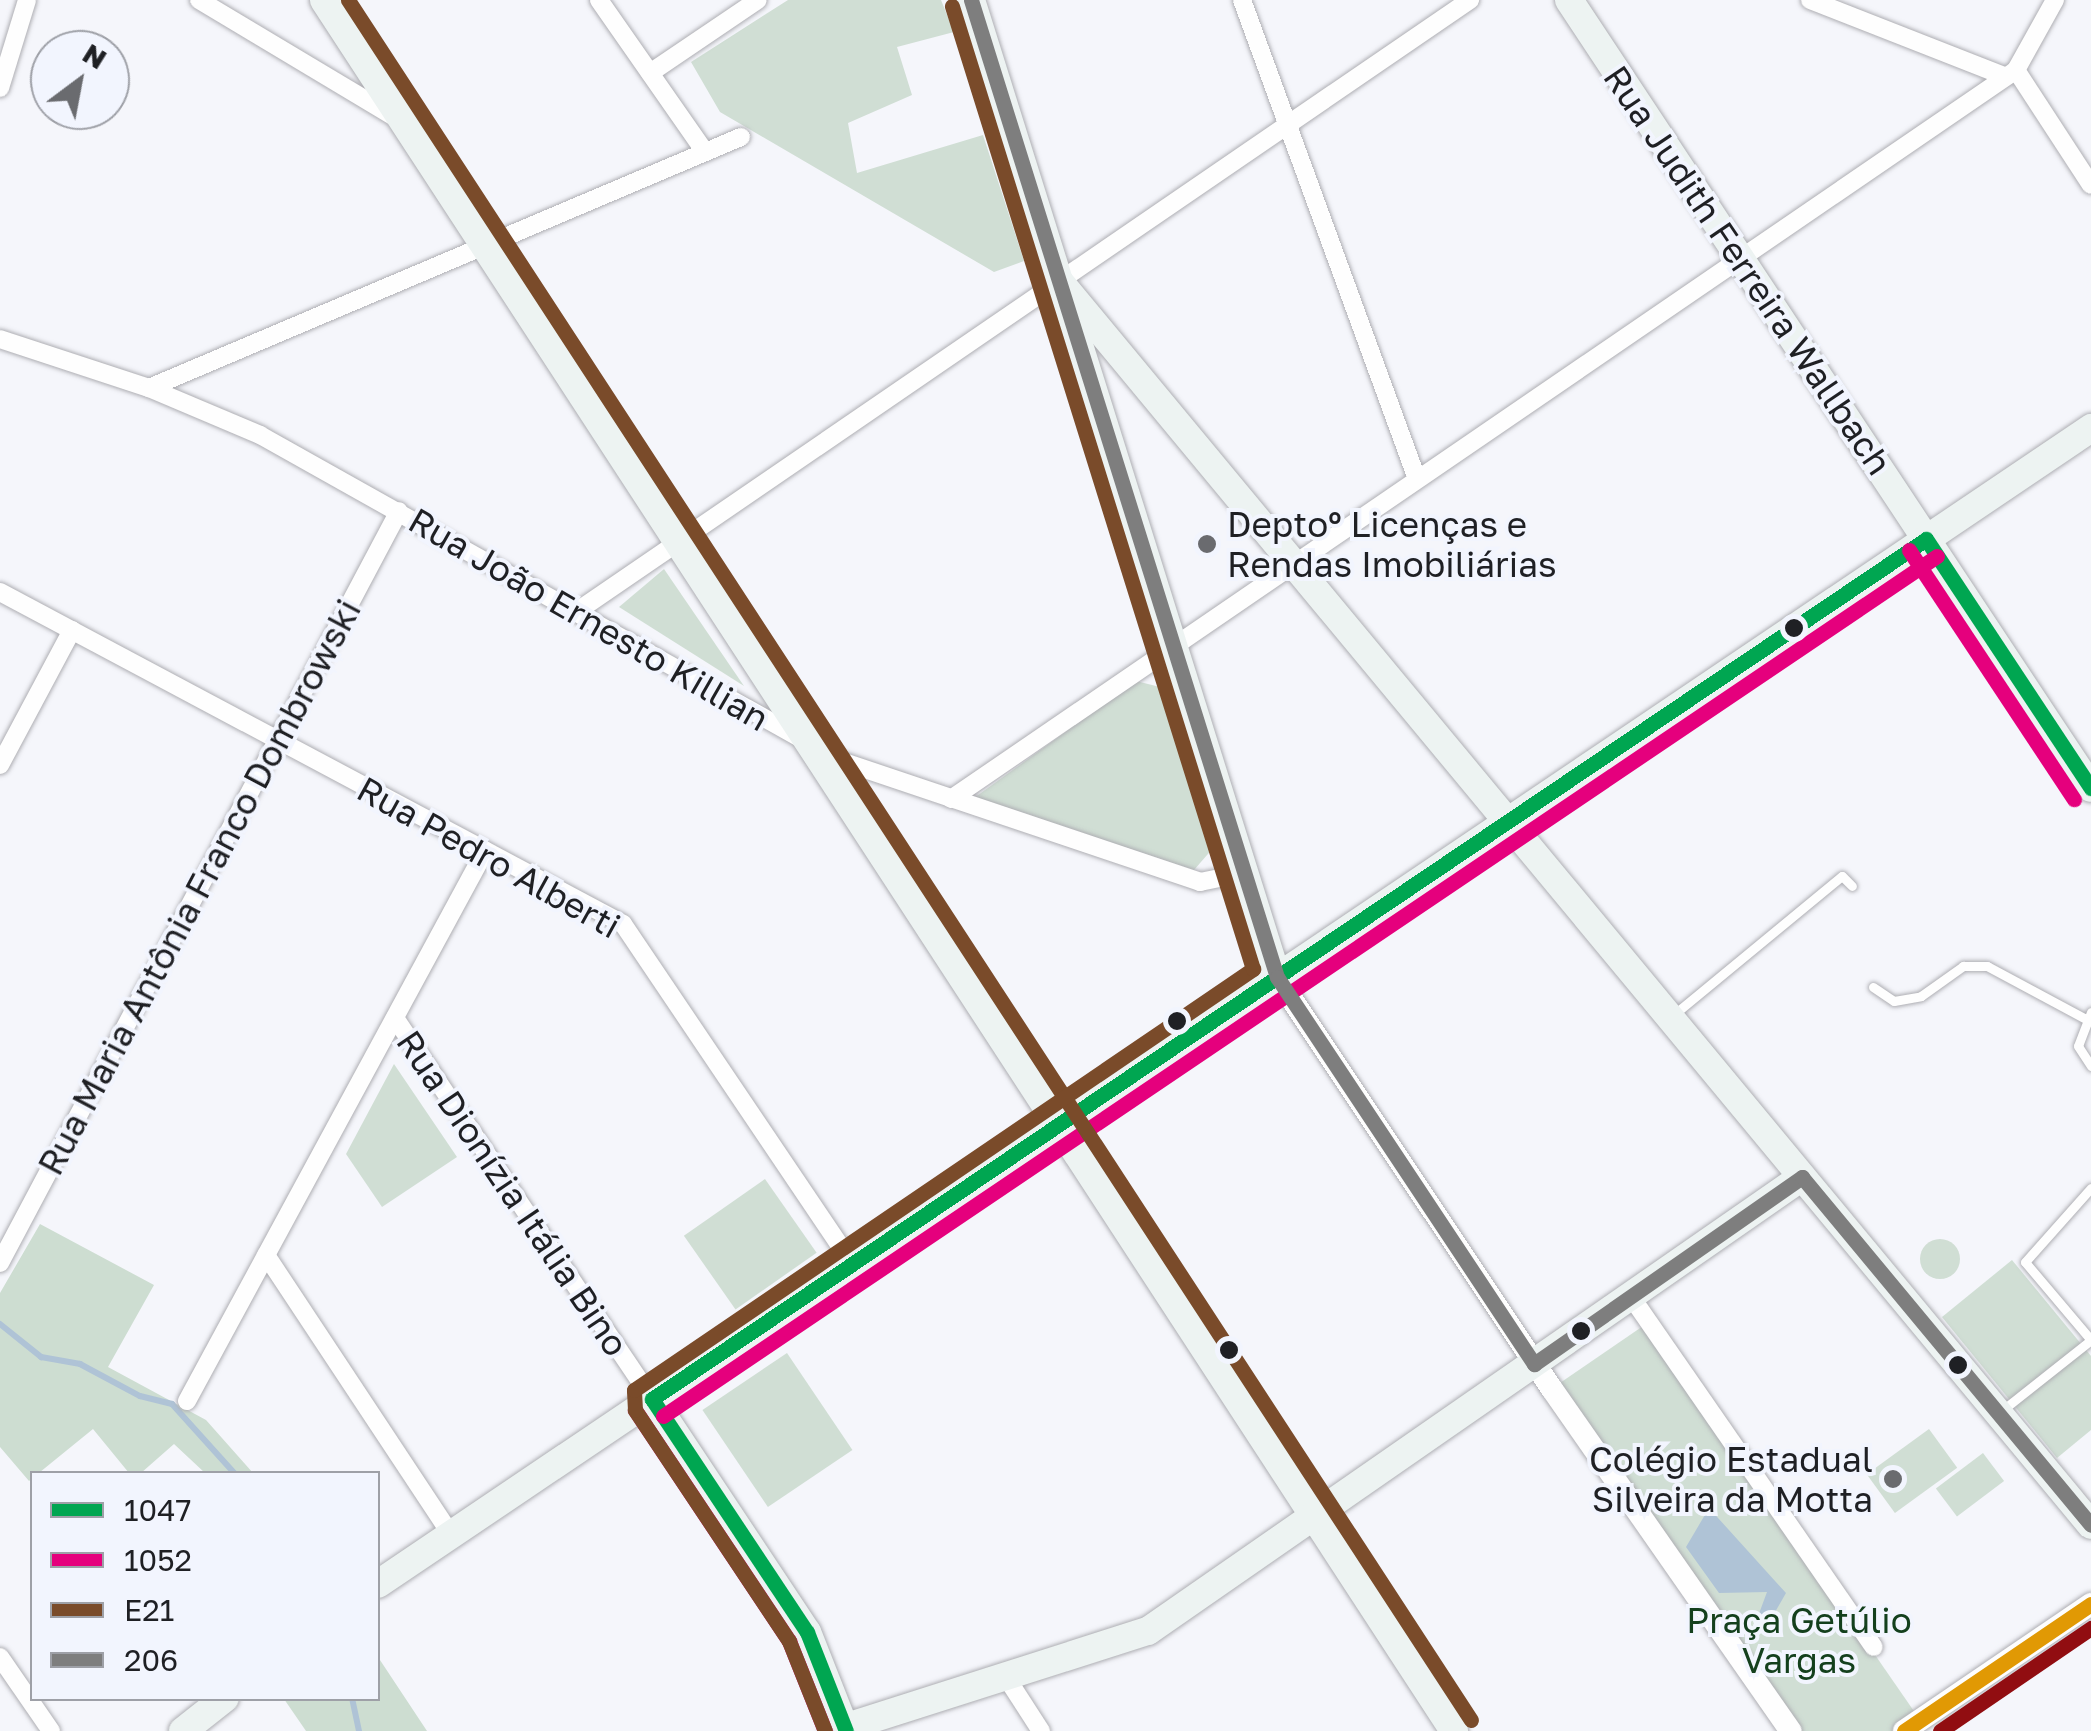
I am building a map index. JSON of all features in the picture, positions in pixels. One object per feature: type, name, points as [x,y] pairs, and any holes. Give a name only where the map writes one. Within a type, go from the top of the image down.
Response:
[{"type":"main road","points":[[324,0],[1454,1731]]},
{"type":"main road","points":[[971,0],[1277,977]]},
{"type":"main road","name":"Rua Judith Ferreira Wallbach","points":[[1569,0],[2091,788]]},
{"type":"main road","points":[[1059,281],[2091,1524]]},
{"type":"main road","points":[[380,1583],[2091,428]]},
{"type":"main road","points":[[841,1730],[1008,1680],[1148,1631],[1802,1176]]},
{"type":"main road","name":"Rua Dionízia Itália Bino","points":[[652,1398],[800,1618],[841,1730]]},
{"type":"main road","points":[[184,1731],[221,1701]]},
{"type":"street","points":[[0,88],[27,0]]},
{"type":"street","points":[[199,0],[404,124]]},
{"type":"street","points":[[599,0],[706,152]]},
{"type":"street","points":[[650,72],[758,0]]},
{"type":"street","points":[[1242,0],[1417,479]]},
{"type":"street","points":[[579,610],[1470,0]]},
{"type":"street","points":[[1810,0],[2010,73],[2091,185]]},
{"type":"street","points":[[951,799],[2010,73],[2055,0]]},
{"type":"street","points":[[149,388],[741,137]]},
{"type":"street","name":"Rua João Ernesto Killian","points":[[0,339],[149,388],[260,435],[579,610],[811,747],[951,799],[1200,882],[1244,873]]},
{"type":"street","name":"Rua Maria Antônia Franco Dombrowski","points":[[0,1264],[398,511]]},
{"type":"street","name":"Rua Pedro Alberti","points":[[0,592],[623,924],[852,1264]]},
{"type":"street","points":[[0,765],[72,630]]},
{"type":"street","points":[[187,1401],[485,851]]},
{"type":"street","points":[[1277,977],[1534,1364],[1791,1731]]},
{"type":"street","name":"Rua Dionízia Itália Bino","points":[[394,1018],[652,1398]]},
{"type":"street","points":[[266,1255],[452,1534]]},
{"type":"street","points":[[1630,1295],[1874,1646]]},
{"type":"street","points":[[1920,1726],[2091,1604]]},
{"type":"street","points":[[0,1657],[30,1701]]},
{"type":"street","points":[[1008,1680],[1041,1731]]},
{"type":"street","points":[[30,1701],[51,1731]]},
{"type":"lane","points":[[1670,1018],[1842,876],[1852,886]]},
{"type":"lane","points":[[1873,987],[1894,1001],[1921,996],[1963,966],[1987,966],[2088,1015],[2078,1046],[2091,1066]]},
{"type":"lane","points":[[1999,1414],[2090,1340],[2025,1262],[2091,1188]]},
{"type":"green space","points":[[788,0],[941,0],[954,32],[897,47],[912,95],[848,123],[857,173],[983,135],[1024,261],[994,272],[720,112],[691,62]]},
{"type":"green space","points":[[664,569],[744,686],[619,607]]},
{"type":"green space","points":[[1136,681],[1164,688],[1214,847],[1194,870],[974,798]]},
{"type":"green space","points":[[394,1064],[457,1157],[382,1207],[346,1154]]},
{"type":"green space","points":[[765,1179],[817,1253],[736,1310],[684,1236]]},
{"type":"green space","points":[[40,1224],[154,1285],[108,1367],[206,1420],[251,1471],[203,1471],[174,1444],[143,1471],[127,1471],[93,1429],[41,1471],[30,1471],[29,1481],[0,1447],[0,1293]]},
{"type":"green space","points":[[1940,1239],[1954,1245],[1960,1259],[1954,1273],[1940,1279],[1926,1273],[1920,1259],[1926,1245]]},
{"type":"green space","points":[[2012,1260],[2091,1356],[2091,1430],[2057,1458],[1942,1317]]},
{"type":"green space","name":"Praça Getúlio Vargas","points":[[1646,1324],[1918,1717],[1897,1731],[1797,1731],[1557,1385]]},
{"type":"green space","points":[[787,1353],[852,1450],[768,1507],[702,1410]]},
{"type":"green space","points":[[1929,1429],[1957,1468],[1895,1513],[1867,1474]]},
{"type":"green space","points":[[1983,1453],[2004,1481],[1957,1516],[1936,1489]]},
{"type":"green space","points":[[380,1660],[427,1731],[306,1731],[285,1701],[380,1701]]},
{"type":"water","points":[[1709,1508],[1786,1593],[1767,1626],[1757,1619],[1767,1592],[1719,1593],[1686,1547]]},
{"type":"waterway","points":[[0,1324],[41,1357],[80,1364],[140,1396],[172,1404],[232,1471]]},
{"type":"waterway","points":[[353,1701],[359,1731]]},
{"type":"transit line","name":"E21","points":[[348,0],[1471,1720]]},
{"type":"transit line","name":"206","points":[[971,0],[1277,977],[1534,1364],[1802,1177],[2091,1525]]},
{"type":"transit line","name":"E21","points":[[825,1731],[789,1641],[635,1410],[634,1390],[1253,969],[952,6]]},
{"type":"transit line","name":"1047","points":[[1926,539],[2091,788]]},
{"type":"transit line","name":"1047","points":[[652,1399],[1926,539]]},
{"type":"transit line","name":"1052","points":[[1909,550],[2074,799]]},
{"type":"transit line","name":"1052","points":[[663,1416],[1937,556]]},
{"type":"transit line","name":"1047","points":[[652,1399],[807,1632],[846,1731]]},
{"type":"transit line","name":"1052","points":[[635,1410],[789,1641],[825,1731]]},
{"type":"transit line","points":[[1904,1731],[2091,1604]]},
{"type":"transit line","points":[[1940,1731],[2091,1628]]},
{"type":"place","name":"Deptoº Licenças e Rendas Imobiliárias","points":[[1207,544]]},
{"type":"place","name":"Colégio Estadual Silveira da Motta","points":[[1893,1479]]}]
